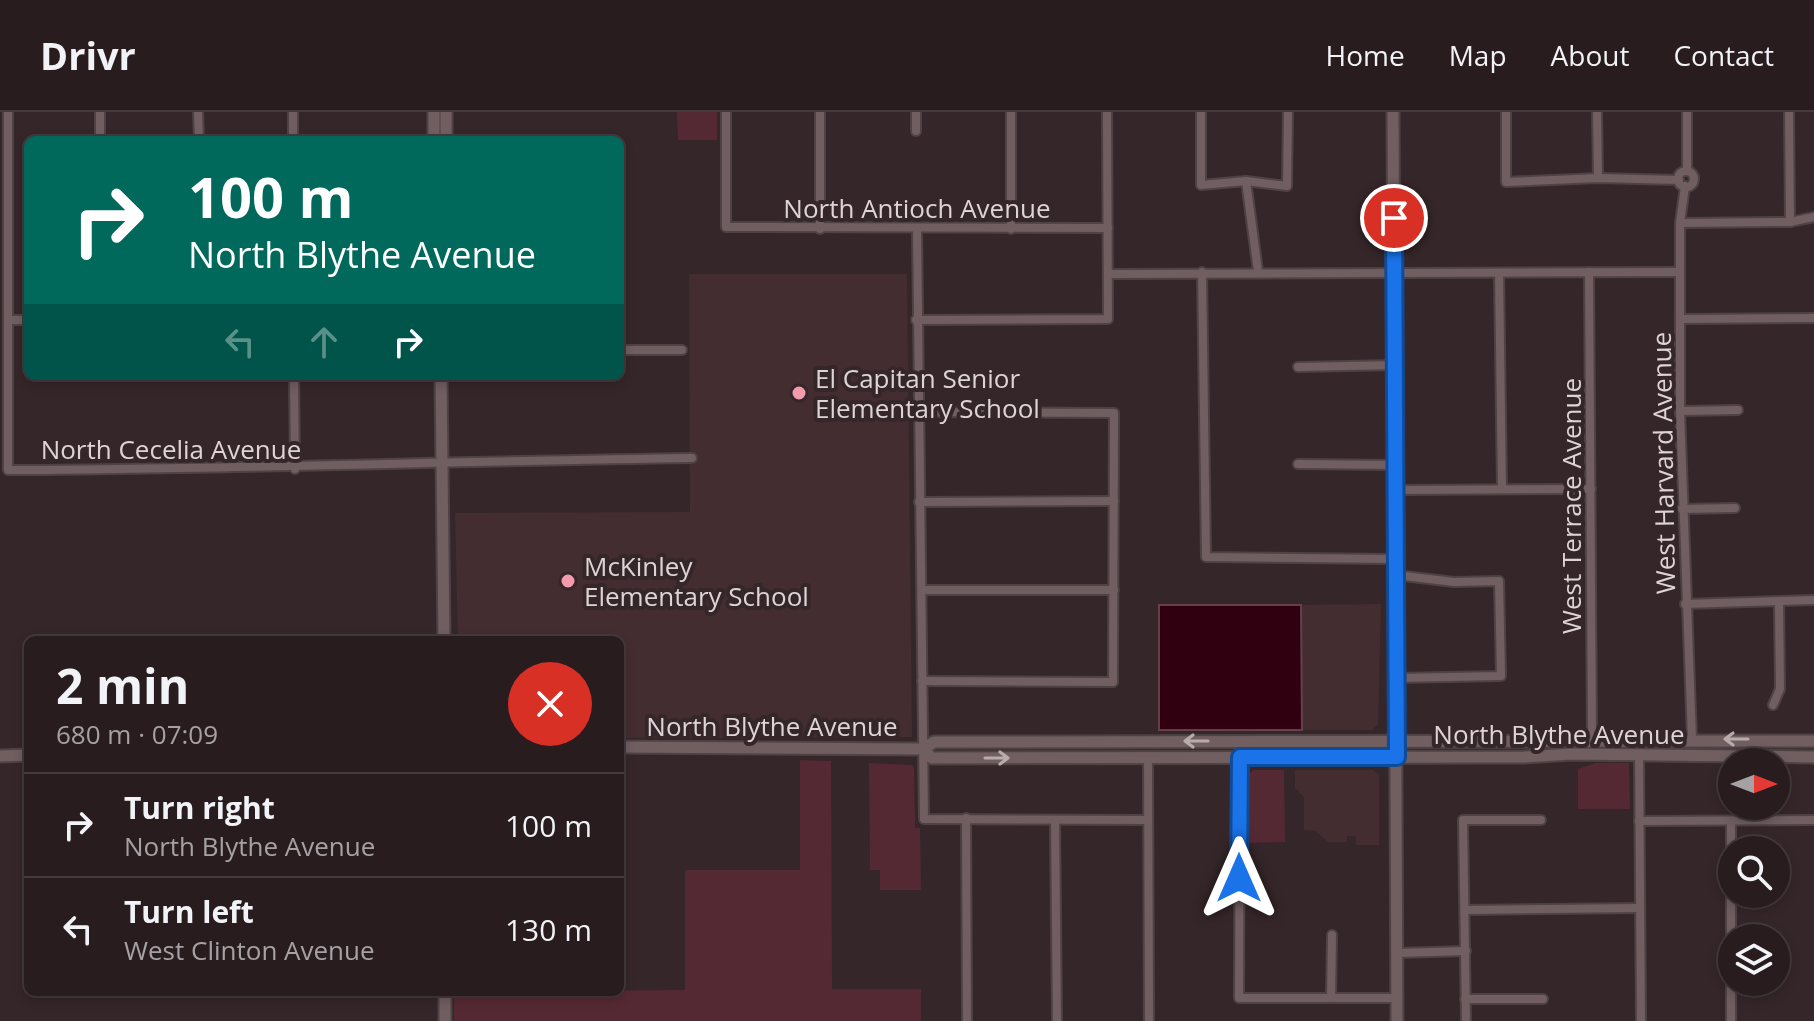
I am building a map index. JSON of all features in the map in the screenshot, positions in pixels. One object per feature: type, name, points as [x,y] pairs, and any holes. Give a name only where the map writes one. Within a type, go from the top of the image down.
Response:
[{"type":"street","name":"North Cecelia Avenue","points":[[8,112],[8,320],[4,395],[8,470],[295,469],[442,462],[692,458]]},
{"type":"street","points":[[100,112],[100,136]]},
{"type":"street","points":[[198,112],[199,136]]},
{"type":"street","points":[[293,112],[293,136]]},
{"type":"street","points":[[434,112],[434,136]]},
{"type":"street","points":[[446,112],[446,136]]},
{"type":"street","name":"North Antioch Avenue","points":[[726,112],[726,227],[1108,228]]},
{"type":"street","points":[[820,112],[820,229]]},
{"type":"street","points":[[916,112],[916,131]]},
{"type":"street","points":[[1011,112],[1011,229]]},
{"type":"street","points":[[916,320],[1108,319],[1107,112]]},
{"type":"street","points":[[1201,112],[1201,185],[1246,181],[1287,186],[1288,112]]},
{"type":"street","points":[[1393,112],[1397,1021]]},
{"type":"street","points":[[1506,112],[1506,182],[1598,178],[1682,183],[1687,171],[1687,112]]},
{"type":"street","points":[[1597,112],[1598,178]]},
{"type":"street","points":[[1789,112],[1790,222]]},
{"type":"street","name":"West Harvard Avenue","points":[[1687,171],[1694,180],[1682,183],[1680,411],[1692,739]]},
{"type":"street","points":[[1246,181],[1248,210],[1258,245],[1258,271]]},
{"type":"street","points":[[1680,223],[1790,222],[1814,217]]},
{"type":"street","points":[[917,229],[924,819],[1148,820]]},
{"type":"street","points":[[1109,274],[1258,271],[1680,272]]},
{"type":"street","points":[[1202,272],[1206,557],[1395,559]]},
{"type":"street","name":"West Terrace Avenue","points":[[1589,272],[1592,740]]},
{"type":"street","points":[[1499,273],[1502,489]]},
{"type":"street","points":[[1680,319],[1814,318]]},
{"type":"street","points":[[8,320],[24,320]]},
{"type":"street","points":[[624,350],[682,350]]},
{"type":"street","points":[[1298,367],[1396,365]]},
{"type":"street","points":[[294,380],[295,469]]},
{"type":"street","points":[[441,380],[444,636]]},
{"type":"street","points":[[1680,411],[1738,410]]},
{"type":"street","points":[[917,412],[1114,413],[1113,682],[922,681]]},
{"type":"street","points":[[1298,464],[1396,465]]},
{"type":"street","points":[[1397,490],[1591,489]]},
{"type":"street","points":[[919,502],[1114,501]]},
{"type":"street","points":[[1682,509],[1735,508]]},
{"type":"street","points":[[1396,575],[1454,582],[1499,581],[1501,676],[1396,678]]},
{"type":"street","points":[[922,590],[1114,590]]},
{"type":"street","points":[[1685,604],[1779,604],[1814,600]]},
{"type":"street","points":[[1773,705],[1780,689],[1779,604]]},
{"type":"street","name":"North Blythe Avenue","points":[[624,747],[923,749],[934,742],[1814,741]]},
{"type":"street","name":"North Blythe Avenue","points":[[923,749],[932,758],[1639,754],[1814,757]]},
{"type":"street","points":[[1639,754],[1641,1021]]},
{"type":"street","points":[[0,756],[24,755]]},
{"type":"street","points":[[1148,757],[1149,1021]]},
{"type":"street","points":[[1240,757],[1239,998],[1398,998]]},
{"type":"street","points":[[966,818],[967,1021]]},
{"type":"street","points":[[1466,1021],[1463,820],[1541,820]]},
{"type":"street","points":[[1639,821],[1731,823],[1814,820]]},
{"type":"street","points":[[1055,821],[1057,1021]]},
{"type":"street","points":[[1731,823],[1731,1021]]},
{"type":"street","points":[[1465,910],[1640,908]]},
{"type":"street","points":[[1331,998],[1332,935]]},
{"type":"street","points":[[1397,953],[1466,951]]},
{"type":"street","points":[[445,996],[445,1021]]},
{"type":"street","points":[[1465,999],[1543,999]]},
{"type":"shaded area","points":[[677,112],[717,112],[717,140],[678,140]]},
{"type":"shaded area","name":"El Capitan Senior Elementary School","points":[[689,274],[907,274],[912,737],[624,738],[624,636],[458,636],[455,513],[690,512]]},
{"type":"shaded area","points":[[1381,604],[1378,724],[1372,730],[1302,730],[1301,605]]},
{"type":"shaded area","points":[[1159,605],[1301,605],[1302,730],[1159,730]]},
{"type":"shaded area","points":[[800,760],[831,761],[832,989],[921,989],[921,1021],[454,1021],[454,996],[624,996],[624,991],[685,990],[685,870],[800,870]]},
{"type":"shaded area","points":[[869,763],[912,765],[914,768],[915,828],[920,828],[921,890],[880,890],[880,870],[870,870]]},
{"type":"shaded area","points":[[1596,763],[1629,763],[1630,809],[1578,809],[1578,769]]},
{"type":"shaded area","points":[[1253,770],[1284,770],[1285,842],[1248,843],[1248,775]]},
{"type":"shaded area","points":[[1295,770],[1373,770],[1379,775],[1379,845],[1356,845],[1356,836],[1347,836],[1347,842],[1328,842],[1316,831],[1304,830],[1304,797],[1295,788]]},
{"type":"place","name":"El Capitan Senior Elementary School","points":[[799,393]]},
{"type":"place","name":"McKinley Elementary School","points":[[568,581]]},
{"type":"route","points":[[1239,878],[1240,757],[1397,757],[1394,218]]}]
